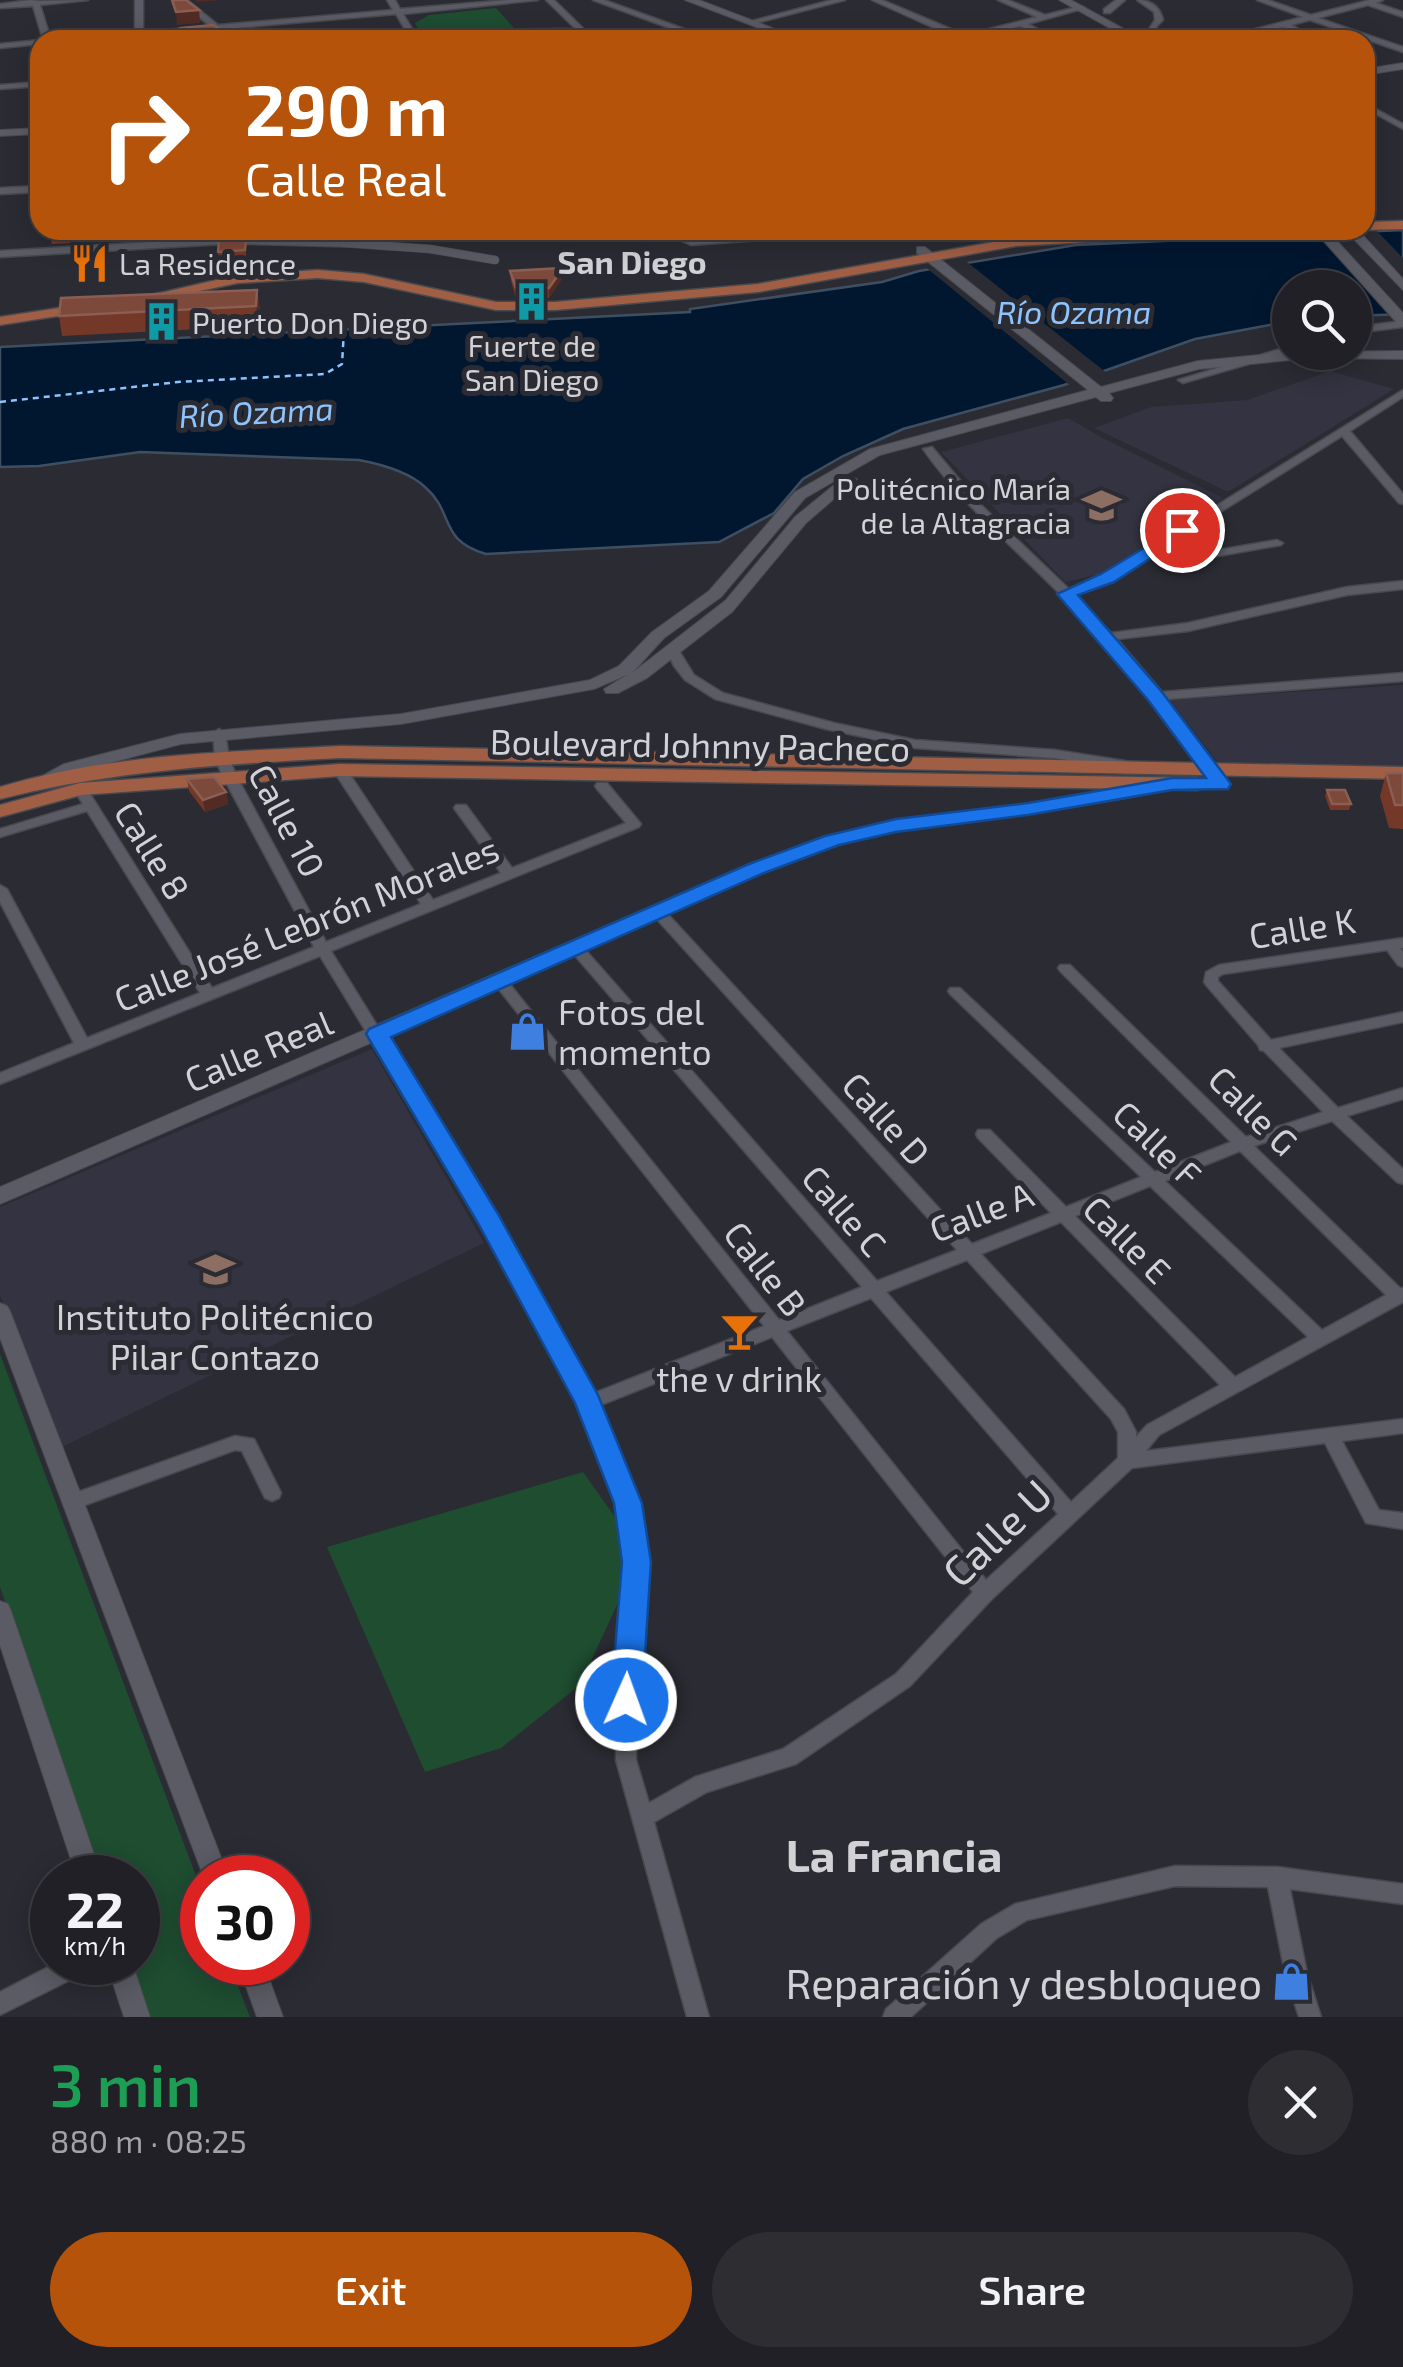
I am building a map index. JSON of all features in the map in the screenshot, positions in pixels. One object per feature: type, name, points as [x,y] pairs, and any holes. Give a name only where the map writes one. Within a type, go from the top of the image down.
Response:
[{"type":"main road","points":[[690,0],[773,30]]},
{"type":"main road","points":[[1064,0],[1108,11],[1138,30]]},
{"type":"main road","points":[[1083,4],[1123,30]]},
{"type":"main road","points":[[1375,70],[1403,66]]},
{"type":"main road","points":[[1375,214],[1403,214]]},
{"type":"main road","points":[[1375,226],[1403,225]]},
{"type":"main road","points":[[0,318],[238,279],[318,274],[364,278],[496,306],[555,306],[758,288],[1017,240]]},
{"type":"main road","points":[[929,256],[1040,240]]},
{"type":"main road","points":[[1329,240],[1403,325]]},
{"type":"main road","points":[[1360,240],[1403,286]]},
{"type":"main road","points":[[929,256],[1097,391]]},
{"type":"main road","points":[[44,780],[110,757],[220,733],[401,719],[594,684],[614,677],[658,635],[716,594],[800,495],[875,452],[1198,365],[1272,356]]},
{"type":"main road","points":[[1372,356],[1403,358]]},
{"type":"main road","points":[[304,729],[332,732],[405,728],[608,691],[630,683],[734,602],[819,501],[860,473],[1097,391],[1298,361],[1403,358]]},
{"type":"main road","name":"Boulevard Johnny Pacheco","points":[[0,794],[44,780],[225,767],[340,752],[1134,767],[1217,777],[1403,787]]},
{"type":"main road","name":"Boulevard Johnny Pacheco","points":[[0,811],[85,798],[225,767],[1172,784],[1217,777],[1403,773]]},
{"type":"main road","name":"Calle Real","points":[[0,1196],[757,868],[832,840],[896,826],[1028,809],[1172,784]]},
{"type":"street","points":[[0,6],[84,0]]},
{"type":"street","points":[[139,0],[139,30]]},
{"type":"street","points":[[182,0],[220,30],[534,0]]},
{"type":"street","points":[[391,0],[409,30]]},
{"type":"street","points":[[451,0],[459,8]]},
{"type":"street","points":[[550,0],[581,30]]},
{"type":"street","points":[[597,0],[683,30]]},
{"type":"street","points":[[752,22],[841,0]]},
{"type":"street","points":[[876,0],[946,30]]},
{"type":"street","points":[[1002,0],[1044,17]]},
{"type":"street","points":[[1108,11],[1120,0]]},
{"type":"street","points":[[1141,0],[1158,11],[1154,30]]},
{"type":"street","points":[[1261,0],[1346,30]]},
{"type":"street","points":[[1264,30],[1379,0]]},
{"type":"street","points":[[36,2],[41,30]]},
{"type":"street","points":[[1368,3],[1403,15]]},
{"type":"street","points":[[997,30],[1083,4]]},
{"type":"street","points":[[1020,23],[1035,30]]},
{"type":"street","points":[[1286,25],[1296,30]]},
{"type":"street","points":[[1375,40],[1403,50]]},
{"type":"street","points":[[0,46],[30,43]]},
{"type":"street","points":[[0,86],[30,84]]},
{"type":"street","points":[[1375,111],[1403,126]]},
{"type":"street","points":[[0,133],[30,132]]},
{"type":"street","points":[[0,191],[30,190]]},
{"type":"street","points":[[0,254],[224,241],[364,242],[447,250],[495,260]]},
{"type":"street","points":[[1372,331],[1403,325]]},
{"type":"street","points":[[1198,365],[1272,346]]},
{"type":"street","points":[[1183,380],[1272,354]]},
{"type":"street","points":[[1066,594],[1108,578],[1403,393]]},
{"type":"street","points":[[1345,432],[1403,501]]},
{"type":"street","points":[[928,449],[955,489],[1066,594],[1105,637],[1217,777]]},
{"type":"street","points":[[1149,550],[1184,559],[1276,543]]},
{"type":"street","points":[[1105,637],[1188,627],[1331,594],[1403,585]]},
{"type":"street","name":"Boulevard Johnny Pacheco","points":[[672,649],[680,670],[692,683],[719,696],[900,740],[942,747],[1058,751],[1134,767]]},
{"type":"street","points":[[1155,696],[1403,678]]},
{"type":"street","name":"Calle 10","points":[[220,733],[225,767],[322,948],[489,1220],[588,1403],[628,1503],[636,1562],[627,1670],[626,1760],[698,2017]]},
{"type":"street","points":[[340,770],[429,905]]},
{"type":"street","name":"Calle José Lebrón Morales","points":[[0,1079],[634,824],[602,786]]},
{"type":"street","points":[[0,833],[85,798]]},
{"type":"street","name":"Calle 8","points":[[85,798],[208,993]]},
{"type":"street","points":[[461,808],[509,874]]},
{"type":"street","points":[[0,889],[83,1045]]},
{"type":"street","name":"Calle D","points":[[659,913],[1118,1414],[1127,1432],[1127,1462]]},
{"type":"street","points":[[1396,943],[1403,962]]},
{"type":"street","name":"Calle K","points":[[1265,1046],[1212,982],[1211,975],[1219,970],[1396,943]]},
{"type":"street","name":"Calle C","points":[[576,948],[1068,1512]]},
{"type":"street","name":"Calle G","points":[[1065,968],[1400,1296]]},
{"type":"street","name":"Calle B","points":[[499,980],[985,1593]]},
{"type":"street","name":"Calle F","points":[[955,990],[1320,1338]]},
{"type":"street","points":[[1265,1046],[1403,1017]]},
{"type":"street","points":[[1265,1046],[1403,1178]]},
{"type":"street","name":"Calle A","points":[[588,1403],[1241,1144],[1403,1093]]},
{"type":"street","name":"Calle E","points":[[984,1134],[1231,1385]]},
{"type":"street","name":"Calle U","points":[[642,1818],[702,1784],[789,1757],[903,1680],[1068,1512],[1127,1462],[1153,1430],[1400,1296]]},
{"type":"street","points":[[0,1312],[208,1855]]},
{"type":"street","points":[[1127,1462],[1403,1426]]},
{"type":"street","points":[[1330,1435],[1373,1517],[1403,1521]]},
{"type":"street","points":[[74,1501],[235,1443],[248,1444],[272,1492]]},
{"type":"street","points":[[0,1611],[82,1855]]},
{"type":"street","points":[[894,2017],[989,1931],[1023,1912],[1175,1876],[1277,1877],[1403,1894]]},
{"type":"street","points":[[1277,1877],[1296,1973],[1310,2017]]},
{"type":"street","points":[[0,2004],[37,1985]]},
{"type":"street","points":[[127,1985],[137,2017]]},
{"type":"street","points":[[258,1985],[270,2017]]},
{"type":"shaded area","points":[[1330,371],[1394,389],[1228,492],[1094,428],[1151,407],[1247,400]]},
{"type":"shaded area","name":"Politécnico María de la Altagracia","points":[[1068,418],[1223,498],[1100,574],[1065,582],[941,452]]},
{"type":"shaded area","points":[[1403,685],[1403,769],[1218,763],[1170,700]]},
{"type":"shaded area","name":"Instituto Politécnico Pilar Contazo","points":[[372,1049],[484,1243],[60,1448],[0,1295],[0,1207]]},
{"type":"green space","points":[[496,8],[514,28],[574,30],[419,30],[415,23],[429,15]]},
{"type":"green space","points":[[0,1354],[188,1855],[180,1855],[180,1985],[238,1985],[250,2017],[150,2017],[139,1985],[160,1985],[160,1855],[92,1855],[0,1587]]},
{"type":"green space","points":[[583,1472],[625,1531],[623,1592],[580,1685],[501,1748],[425,1772],[327,1547]]},
{"type":"water","name":"Río Ozama","points":[[1403,230],[1403,314],[1372,315],[1372,270],[1272,270],[1272,324],[1195,339],[1064,385],[903,429],[803,479],[774,513],[719,542],[486,554],[460,541],[434,497],[418,482],[394,469],[359,460],[140,452],[39,466],[0,467],[0,347],[690,312],[882,282],[919,271],[1076,245],[1185,240],[1375,240],[1375,231]]},
{"type":"pier","points":[[1375,229],[1403,258],[1403,319],[1392,319],[1372,297],[1372,270],[1348,270],[1321,240],[1375,240]]},
{"type":"pier","points":[[962,258],[1108,374],[1072,387],[923,265]]},
{"type":"building","points":[[172,0],[186,0],[199,10],[176,12]]},
{"type":"building","points":[[213,25],[221,30],[180,30]]},
{"type":"building","points":[[219,240],[246,240],[245,250],[218,252]]},
{"type":"building","points":[[563,268],[549,288],[516,288],[510,271]]},
{"type":"building","points":[[257,290],[256,306],[59,316],[61,298]]},
{"type":"building","points":[[1386,773],[1403,773],[1403,805],[1395,805]]},
{"type":"building","points":[[214,777],[226,792],[203,800],[187,779]]},
{"type":"building","points":[[1327,790],[1345,790],[1351,804],[1332,804]]},
{"type":"ferry route","points":[[0,402],[178,382],[325,374],[342,364],[344,330]]},
{"type":"place","name":"La Residence","points":[[89,263]]},
{"type":"place","name":"Fuerte de San Diego","points":[[532,301]]},
{"type":"place","name":"Puerto Don Diego","points":[[162,322]]},
{"type":"place","name":"Politécnico María de la Altagracia","points":[[1101,505]]},
{"type":"place","name":"Fotos del momento","points":[[528,1031]]},
{"type":"place","name":"Instituto Politécnico Pilar Contazo","points":[[215,1269]]},
{"type":"place","name":"the v drink","points":[[739,1331]]},
{"type":"place","name":"Reparación y desbloqueo","points":[[1292,1982]]},
{"type":"district","name":"San Diego","points":[[632,261]]},
{"type":"district","name":"La Francia","points":[[894,1854]]},
{"type":"route","points":[[626,1700],[636,1562],[628,1503],[588,1403],[489,1220],[377,1034],[757,868],[832,840],[896,826],[1028,809],[1172,784],[1221,784],[1155,696],[1066,594],[1108,578],[1182,530]]}]
